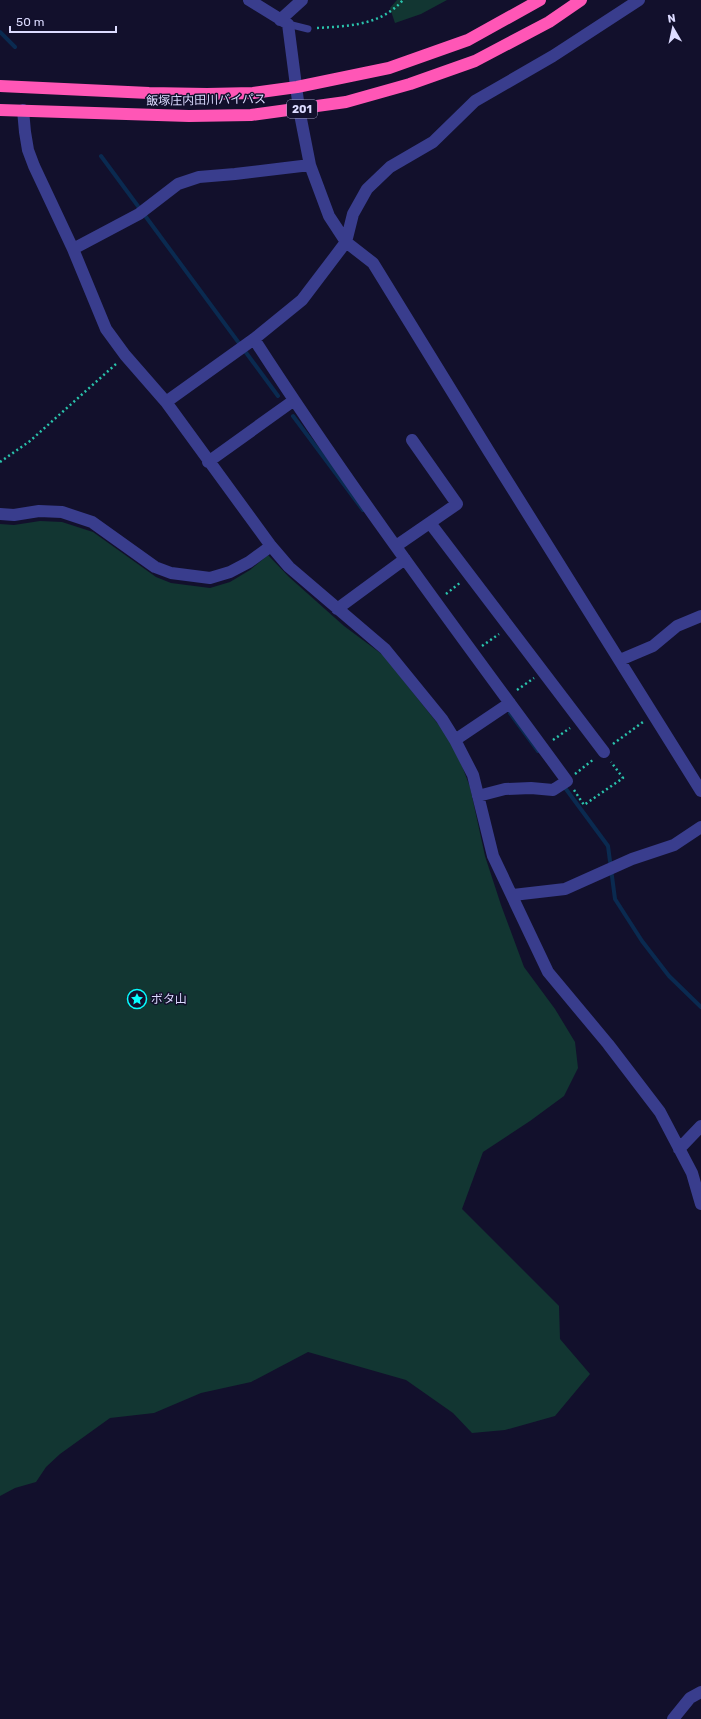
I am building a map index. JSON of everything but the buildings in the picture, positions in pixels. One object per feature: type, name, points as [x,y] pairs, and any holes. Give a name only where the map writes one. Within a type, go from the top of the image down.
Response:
[{"type":"highway","name":"飯塚庄内田川バイパス","points":[[0,86],[149,93],[207,94],[253,93],[297,87],[389,68],[468,40],[540,0]]},
{"type":"highway","name":"飯塚庄内田川バイパス","points":[[0,110],[189,116],[251,115],[346,102],[410,84],[475,61],[549,22],[581,0]]},
{"type":"street","points":[[249,0],[284,22],[310,165],[329,216],[346,242],[373,263],[701,791]]},
{"type":"street","points":[[284,22],[302,0]]},
{"type":"street","points":[[166,402],[247,344],[302,300],[346,242],[353,214],[367,189],[390,167],[433,142],[475,101],[553,56],[639,0]]},
{"type":"street","points":[[23,110],[28,150],[34,166],[73,249],[106,329],[125,355],[166,402],[208,462],[288,567],[385,649],[442,719],[455,740],[473,775],[493,856],[513,895],[548,972],[608,1044],[660,1112],[692,1174],[701,1204]]},
{"type":"street","points":[[73,249],[143,211],[178,184],[199,177],[310,165]]},
{"type":"street","points":[[247,344],[293,401],[396,546],[402,561],[436,601],[473,652],[506,703],[542,748],[562,784],[553,790],[531,788],[505,789],[478,796]]},
{"type":"street","points":[[208,462],[293,401]]},
{"type":"street","points":[[396,546],[457,504],[412,440]]},
{"type":"street","points":[[0,514],[14,515],[39,511],[62,512],[92,522],[155,568],[171,573],[210,578],[230,572],[249,562],[271,546]]},
{"type":"street","points":[[430,523],[510,626],[604,752]]},
{"type":"street","points":[[338,610],[402,561]]},
{"type":"street","points":[[620,660],[654,646],[677,626],[701,616]]},
{"type":"street","points":[[455,740],[506,703]]},
{"type":"street","points":[[513,895],[565,889],[611,869],[674,845],[701,827]]},
{"type":"street","points":[[679,1149],[701,1126]]},
{"type":"street","points":[[674,1719],[690,1698],[701,1692]]},
{"type":"lane","points":[[284,22],[308,29]]},
{"type":"path","points":[[308,29],[359,25],[373,21],[386,15],[403,0]]},
{"type":"path","points":[[0,462],[30,441],[125,355]]},
{"type":"path","points":[[436,601],[471,575]]},
{"type":"path","points":[[473,652],[510,626]]},
{"type":"path","points":[[506,703],[543,671]]},
{"type":"path","points":[[604,752],[623,778],[584,805],[562,784],[604,752],[654,714]]},
{"type":"path","points":[[542,748],[580,720]]},
{"type":"green space","points":[[397,0],[447,0],[421,14],[395,23],[390,8]]},
{"type":"green space","points":[[40,521],[62,522],[93,532],[156,577],[171,583],[210,588],[230,582],[250,570],[268,555],[289,577],[344,626],[383,655],[442,729],[456,750],[470,787],[485,856],[524,967],[555,1009],[575,1042],[578,1068],[564,1096],[530,1121],[483,1152],[462,1209],[559,1306],[560,1339],[590,1374],[555,1416],[505,1430],[472,1433],[453,1413],[406,1380],[308,1352],[251,1382],[201,1393],[154,1413],[110,1418],[60,1454],[46,1467],[36,1482],[15,1488],[0,1496],[0,524],[14,525]]},
{"type":"waterway","points":[[0,32],[15,47]]},
{"type":"waterway","points":[[101,156],[278,396]]},
{"type":"waterway","points":[[293,416],[363,510]]},
{"type":"waterway","points":[[510,713],[538,751]]},
{"type":"waterway","points":[[563,785],[608,846],[615,899],[642,941],[669,976],[701,1007]]},
{"type":"place","name":"ボタ山","points":[[137,999]]}]
